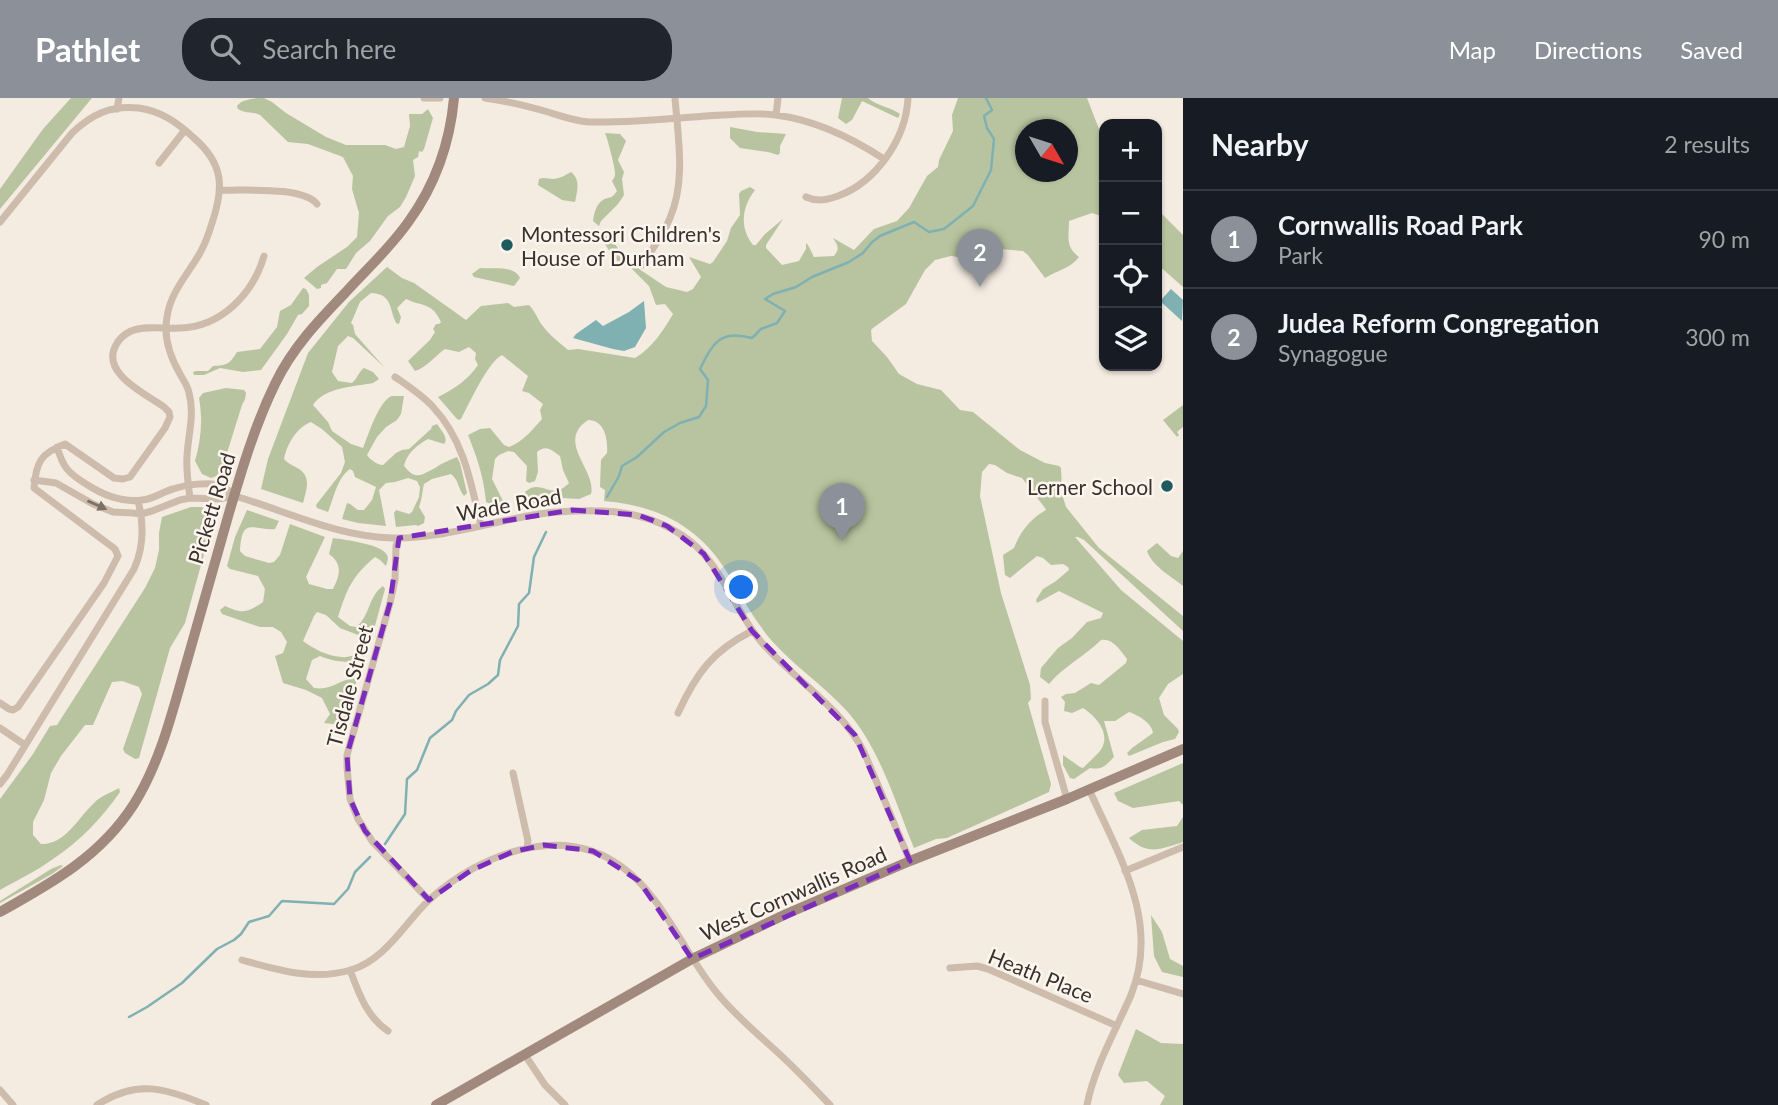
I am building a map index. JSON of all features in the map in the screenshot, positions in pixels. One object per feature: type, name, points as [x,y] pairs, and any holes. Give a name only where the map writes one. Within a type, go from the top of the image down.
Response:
[{"type":"street","points":[[117,109],[119,98]]},
{"type":"street","points":[[424,98],[440,98]]},
{"type":"street","name":"Pickett Road","points":[[0,912],[46,886],[93,854],[122,820],[142,790],[155,763],[173,711],[234,496],[265,405],[296,348],[408,223],[424,198],[443,155],[454,98]]},
{"type":"street","points":[[485,98],[582,121],[628,122],[730,114],[776,115],[808,122],[835,132],[884,159]]},
{"type":"street","points":[[642,265],[666,229],[676,198],[680,160],[675,98]]},
{"type":"street","points":[[776,115],[778,98]]},
{"type":"street","points":[[806,197],[821,201],[848,192],[870,176],[894,144],[904,124],[908,98]]},
{"type":"street","points":[[0,222],[78,127],[93,116],[117,109],[136,108],[167,117],[201,143],[214,160],[221,190],[217,207],[203,247],[174,293],[166,328],[172,359],[189,390],[191,420],[187,455],[190,498]]},
{"type":"street","points":[[159,163],[185,130]]},
{"type":"street","points":[[221,190],[298,193],[311,198],[317,204]]},
{"type":"street","points":[[0,703],[13,710],[18,707],[104,583],[118,556],[115,550],[34,488],[35,470],[51,449],[65,444],[114,478],[130,477],[170,417],[164,407],[117,373],[113,361],[114,349],[121,337],[132,330],[142,328],[195,327],[218,319],[251,284],[264,256]]},
{"type":"street","points":[[395,377],[432,406],[452,433],[466,464],[481,526]]},
{"type":"street","points":[[0,785],[134,569],[142,540],[138,501],[98,492],[70,474],[57,447]]},
{"type":"street","points":[[34,481],[56,483],[113,512],[141,514],[190,498],[218,499],[234,496]]},
{"type":"street","name":"Wade Road","points":[[138,501],[188,486],[222,486],[234,496],[339,530],[399,538],[415,538],[526,516],[572,510],[610,511],[647,517],[674,530],[704,554],[752,631],[779,661],[832,708],[855,736],[910,861]]},
{"type":"street","name":"Tisdale Street","points":[[399,538],[390,603],[347,755],[348,792],[358,819],[372,841],[429,901]]},
{"type":"street","points":[[678,713],[689,689],[705,667],[716,655],[752,631]]},
{"type":"street","points":[[1045,701],[1045,722],[1067,799]]},
{"type":"street","points":[[0,728],[25,745]]},
{"type":"street","name":"West Cornwallis Road","points":[[436,1105],[692,959],[818,900],[1183,749]]},
{"type":"street","points":[[513,773],[528,841],[527,848]]},
{"type":"street","points":[[1087,1105],[1092,1083],[1136,980],[1141,948],[1141,921],[1132,889],[1089,789]]},
{"type":"street","points":[[242,960],[297,974],[317,975],[350,971],[365,964],[390,944],[429,901],[470,871],[504,855],[527,848],[570,845],[617,863],[645,888],[715,991],[830,1105]]},
{"type":"street","points":[[1125,871],[1183,848]]},
{"type":"street","name":"Heath Place","points":[[950,968],[977,966],[988,969],[1117,1026]]},
{"type":"street","points":[[350,971],[375,1022],[388,1031]]},
{"type":"street","points":[[1136,980],[1183,994]]},
{"type":"street","points":[[525,1055],[545,1085],[565,1105]]},
{"type":"street","points":[[97,1105],[118,1094],[153,1088],[177,1093],[206,1105]]},
{"type":"street","points":[[0,1090],[13,1105]]},
{"type":"highlighted area","points":[[572,510],[638,515],[667,526],[704,554],[752,631],[855,735],[910,861],[692,959],[639,881],[593,851],[544,845],[512,852],[470,871],[429,900],[365,831],[350,799],[347,755],[390,603],[399,538]]},
{"type":"green space","points":[[71,98],[92,98],[0,209],[0,189],[43,129]]},
{"type":"green space","points":[[257,98],[272,102],[326,137],[346,145],[385,145],[396,149],[404,147],[410,126],[409,114],[422,114],[428,109],[433,118],[424,149],[419,151],[418,157],[413,160],[415,176],[400,207],[388,216],[346,269],[337,269],[321,288],[317,289],[304,278],[357,237],[359,213],[352,189],[353,176],[343,157],[308,144],[288,142],[260,115],[238,109],[237,106],[241,102]]},
{"type":"green space","points":[[842,98],[868,98],[900,114],[898,118],[862,101],[852,120],[846,124],[838,118]]},
{"type":"green space","points":[[958,98],[1087,98],[1099,129],[1099,215],[1092,213],[1069,221],[1070,245],[1079,257],[1068,267],[1045,278],[1023,251],[987,248],[965,258],[951,256],[935,260],[925,270],[906,304],[871,330],[872,341],[899,374],[917,384],[941,390],[960,410],[973,412],[1020,450],[1045,463],[1059,466],[1066,507],[1099,548],[1183,616],[1183,631],[1084,540],[1075,537],[1121,590],[1183,641],[1183,674],[1168,684],[1159,698],[1164,715],[1178,729],[1175,739],[1129,756],[1127,753],[1132,748],[1153,733],[1150,726],[1129,712],[1115,721],[1104,721],[1114,757],[1104,767],[1090,768],[1074,779],[1070,778],[1063,765],[1063,755],[1083,768],[1100,751],[1104,733],[1093,716],[1083,708],[1072,713],[1064,711],[1065,702],[1061,697],[1075,693],[1091,683],[1099,685],[1126,663],[1127,659],[1113,643],[1101,640],[1049,684],[1040,677],[1041,668],[1058,648],[1087,622],[1101,618],[1103,613],[1059,591],[1037,603],[1036,600],[1043,589],[1069,570],[1063,564],[1051,565],[1037,556],[1010,578],[1005,575],[1003,555],[1014,548],[1031,521],[1046,510],[1022,478],[989,464],[982,472],[980,496],[1001,593],[1030,685],[1031,699],[1028,703],[1051,784],[1049,792],[947,838],[936,839],[914,848],[886,776],[858,725],[837,701],[772,641],[714,554],[688,529],[673,520],[640,507],[604,501],[605,490],[600,487],[601,460],[607,453],[607,442],[598,423],[588,420],[575,437],[579,456],[591,485],[591,494],[579,499],[562,498],[530,504],[525,492],[531,488],[557,490],[569,483],[560,456],[546,448],[537,452],[538,472],[535,481],[529,483],[526,481],[527,466],[514,452],[508,451],[499,455],[495,459],[492,479],[506,507],[497,507],[486,502],[480,468],[468,435],[490,428],[504,445],[514,445],[542,419],[540,410],[543,404],[522,391],[528,376],[502,355],[485,374],[460,420],[457,419],[438,397],[470,375],[478,365],[476,353],[469,347],[459,352],[445,349],[427,365],[415,371],[408,361],[430,340],[436,324],[441,322],[430,308],[406,299],[397,308],[401,317],[399,324],[396,323],[389,302],[383,296],[371,293],[360,302],[351,323],[355,334],[384,367],[348,336],[338,346],[332,372],[338,381],[352,383],[364,368],[379,379],[373,383],[332,391],[313,405],[332,431],[351,444],[363,448],[383,404],[392,396],[404,396],[401,414],[377,437],[367,455],[374,462],[383,465],[396,453],[409,449],[437,424],[445,437],[444,444],[428,439],[413,450],[404,466],[412,474],[419,475],[457,457],[467,493],[464,496],[451,474],[432,479],[424,484],[419,507],[425,517],[424,523],[418,526],[396,527],[394,513],[396,510],[409,514],[412,512],[420,487],[417,481],[408,478],[386,483],[379,490],[386,526],[358,523],[342,519],[347,503],[358,510],[364,510],[372,500],[376,487],[355,477],[350,469],[339,483],[328,512],[317,508],[316,505],[341,473],[345,462],[342,447],[311,422],[293,437],[284,459],[306,476],[303,503],[261,489],[268,459],[308,353],[349,302],[387,267],[466,320],[481,306],[508,303],[514,307],[529,305],[545,329],[568,350],[578,349],[635,358],[657,339],[673,314],[665,304],[656,305],[649,286],[626,263],[617,261],[601,239],[606,236],[612,240],[639,269],[666,287],[687,292],[693,289],[701,277],[689,257],[710,264],[713,262],[740,215],[739,194],[750,187],[755,190],[745,210],[746,231],[753,245],[756,245],[783,219],[766,245],[782,265],[799,261],[806,249],[806,243],[814,257],[834,256],[838,247],[833,238],[854,250],[874,229],[897,221],[909,208],[927,176],[938,167],[953,131],[952,115]]},
{"type":"green space","points":[[730,127],[786,134],[778,155],[740,148],[730,138]]},
{"type":"green space","points":[[605,133],[620,134],[626,141],[618,160],[624,172],[624,195],[599,226],[593,221],[597,207],[617,191],[612,181],[615,172]]},
{"type":"green space","points":[[571,172],[577,182],[575,202],[562,200],[538,185],[539,179],[558,178]]},
{"type":"green space","points":[[1162,214],[1183,235],[1183,287],[1162,268]]},
{"type":"green space","points":[[480,268],[508,269],[520,278],[514,286],[474,277],[472,274]]},
{"type":"green space","points":[[303,288],[309,295],[309,306],[298,315],[261,370],[243,372],[220,368],[204,375],[194,375],[193,372],[196,371],[208,371],[213,366],[227,364],[237,352],[260,349],[277,327],[280,311],[291,305]]},
{"type":"green space","points":[[226,388],[244,390],[245,399],[220,475],[211,478],[202,474],[195,461],[201,430],[199,398],[203,393]]},
{"type":"green space","points":[[1183,405],[1183,427],[1177,432],[1177,437],[1163,420]]},
{"type":"green space","points":[[191,507],[202,507],[206,511],[209,521],[207,543],[185,623],[170,648],[139,758],[135,759],[123,749],[142,694],[139,687],[122,681],[112,682],[93,725],[85,725],[51,773],[44,800],[33,822],[33,835],[41,844],[57,840],[102,796],[119,788],[120,792],[98,820],[72,845],[40,868],[0,890],[0,799],[50,726],[57,725],[145,588],[155,568],[162,517]]},
{"type":"green space","points":[[247,510],[279,521],[275,529],[246,529],[240,551],[245,556],[274,562],[280,555],[290,524],[325,537],[306,577],[309,584],[333,589],[339,570],[337,562],[329,554],[333,538],[371,545],[387,555],[386,566],[375,557],[356,577],[338,617],[356,627],[364,618],[374,595],[383,586],[385,589],[371,640],[340,628],[326,615],[317,612],[303,641],[331,655],[364,655],[365,659],[348,662],[320,656],[312,660],[306,679],[314,688],[321,688],[357,678],[348,720],[342,725],[324,723],[330,714],[322,698],[283,683],[275,656],[283,653],[287,642],[281,632],[273,627],[260,627],[222,614],[220,610],[225,606],[245,611],[263,602],[265,589],[258,576],[227,566],[235,537]]},
{"type":"green space","points":[[1157,543],[1171,556],[1178,558],[1183,551],[1183,586],[1157,566],[1149,556],[1147,551]]},
{"type":"green space","points":[[1183,763],[1183,805],[1179,801],[1133,808],[1118,801],[1114,793]]},
{"type":"green space","points":[[1183,817],[1183,842],[1161,849],[1149,849],[1129,838],[1142,830],[1177,826]]},
{"type":"green space","points":[[63,866],[52,874],[0,903],[51,869]]},
{"type":"green space","points":[[1151,915],[1162,932],[1170,959],[1183,966],[1183,977],[1162,972],[1154,956]]},
{"type":"green space","points":[[1136,1029],[1161,1043],[1183,1044],[1183,1105],[1160,1105],[1165,1096],[1147,1081],[1124,1083],[1118,1075]]},
{"type":"water","points":[[1171,289],[1183,300],[1182,321],[1162,303],[1162,299]]},
{"type":"water","points":[[644,301],[646,328],[635,347],[624,351],[573,338],[596,320],[603,326]]},
{"type":"waterway","points":[[607,497],[622,466],[637,457],[664,432],[699,417],[706,406],[708,380],[700,369],[714,345],[732,335],[752,338],[761,329],[777,323],[785,311],[765,299],[849,262],[863,253],[880,236],[914,222],[929,232],[944,229],[973,206],[991,170],[994,139],[984,116],[992,110],[986,98]]},
{"type":"waterway","points":[[385,844],[405,814],[407,779],[417,770],[430,738],[452,720],[469,695],[498,675],[500,660],[518,626],[519,604],[529,593],[534,557],[546,532]]},
{"type":"waterway","points":[[129,1017],[182,983],[217,949],[241,934],[249,922],[269,916],[282,901],[334,904],[348,889],[355,872],[370,857]]},
{"type":"place","name":"Montessori Children's House of Durham","points":[[507,245]]},
{"type":"place","name":"Judea Reform Congregation","points":[[980,287]]},
{"type":"place","name":"Lerner School","points":[[1167,486]]},
{"type":"place","name":"Cornwallis Road Park","points":[[842,541]]}]
